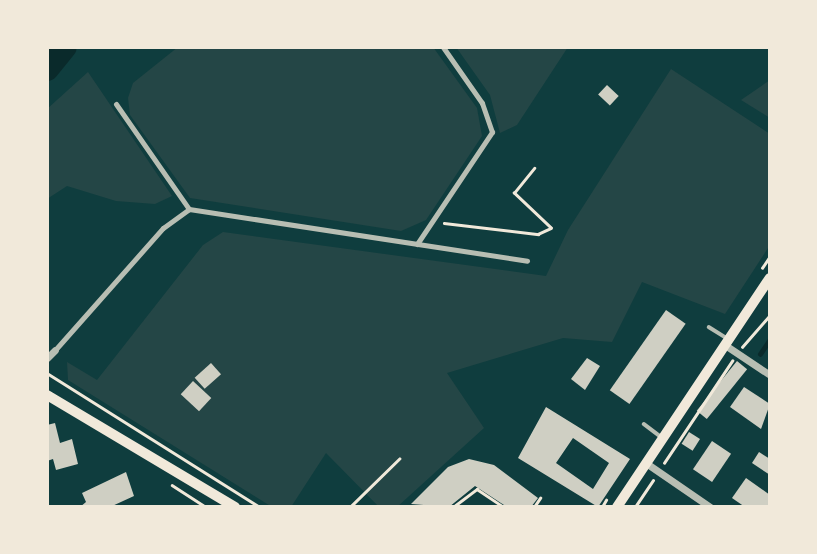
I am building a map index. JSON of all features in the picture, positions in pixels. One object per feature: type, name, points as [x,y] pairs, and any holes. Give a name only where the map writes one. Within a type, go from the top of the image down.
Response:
[{"type":"main road","points":[[617,507],[770,278]]},
{"type":"main road","points":[[47,395],[235,507]]},
{"type":"street","points":[[417,244],[492,132],[482,103],[443,47]]},
{"type":"street","points":[[116,104],[189,209]]},
{"type":"street","points":[[47,358],[163,228],[189,209],[527,261]]},
{"type":"street","points":[[727,342],[737,353],[770,375]]},
{"type":"street","points":[[646,463],[710,507]]},
{"type":"lane","points":[[709,327],[727,342]]},
{"type":"lane","points":[[644,424],[663,438]]},
{"type":"path","points":[[433,221],[538,234],[551,228],[514,192],[534,169]]},
{"type":"path","points":[[635,507],[737,353],[770,315]]},
{"type":"path","points":[[47,373],[260,507]]},
{"type":"path","points":[[350,507],[399,459]]},
{"type":"path","points":[[453,507],[477,489],[504,507]]},
{"type":"path","points":[[534,507],[540,498]]},
{"type":"path","points":[[495,507],[499,503]]},
{"type":"shaded area","points":[[178,47],[433,47],[477,108],[482,136],[426,220],[401,231],[190,198],[130,115],[128,98],[133,83]]},
{"type":"shaded area","points":[[456,47],[568,47],[517,125],[500,133],[490,95]]},
{"type":"shaded area","points":[[671,69],[770,134],[770,245],[725,314],[642,282],[612,342],[563,338],[447,373],[484,428],[397,507],[379,507],[326,453],[291,507],[272,507],[68,380],[67,362],[97,380],[203,245],[223,232],[546,276],[568,230]]},
{"type":"shaded area","points":[[88,72],[172,196],[155,204],[116,201],[67,186],[47,199],[47,109]]},
{"type":"shaded area","points":[[770,80],[770,118],[741,100]]},
{"type":"building","points":[[607,85],[619,96],[610,105],[598,95]]},
{"type":"building","points":[[666,310],[686,324],[629,404],[610,390]]},
{"type":"building","points":[[587,358],[600,366],[585,390],[571,379]]},
{"type":"building","points":[[737,361],[747,369],[707,419],[697,411]]},
{"type":"building","points":[[211,363],[221,374],[205,389],[195,378]]},
{"type":"building","points":[[193,381],[211,398],[199,411],[181,394]]},
{"type":"building","points":[[744,387],[770,404],[761,429],[730,407]]},
{"type":"building","points":[[546,407],[630,459],[598,507],[518,458]],"holes":[[[573,438],[609,463],[593,489],[556,463]]]},
{"type":"building","points":[[55,423],[60,443],[72,439],[78,464],[56,470],[53,459],[47,461],[47,425]]},
{"type":"building","points":[[689,432],[700,439],[693,451],[682,444]]},
{"type":"building","points":[[712,441],[731,454],[712,482],[693,469]]},
{"type":"building","points":[[759,452],[770,459],[770,475],[752,463]]},
{"type":"building","points":[[469,459],[494,465],[538,498],[531,507],[507,507],[475,486],[449,507],[411,504],[448,467]]},
{"type":"building","points":[[126,472],[134,496],[110,507],[80,507],[86,502],[82,493]]},
{"type":"building","points":[[746,478],[770,495],[770,507],[745,507],[732,498]]},
{"type":"waterway","points":[[47,69],[65,47]]},
{"type":"waterway","points":[[760,354],[770,339]]}]
